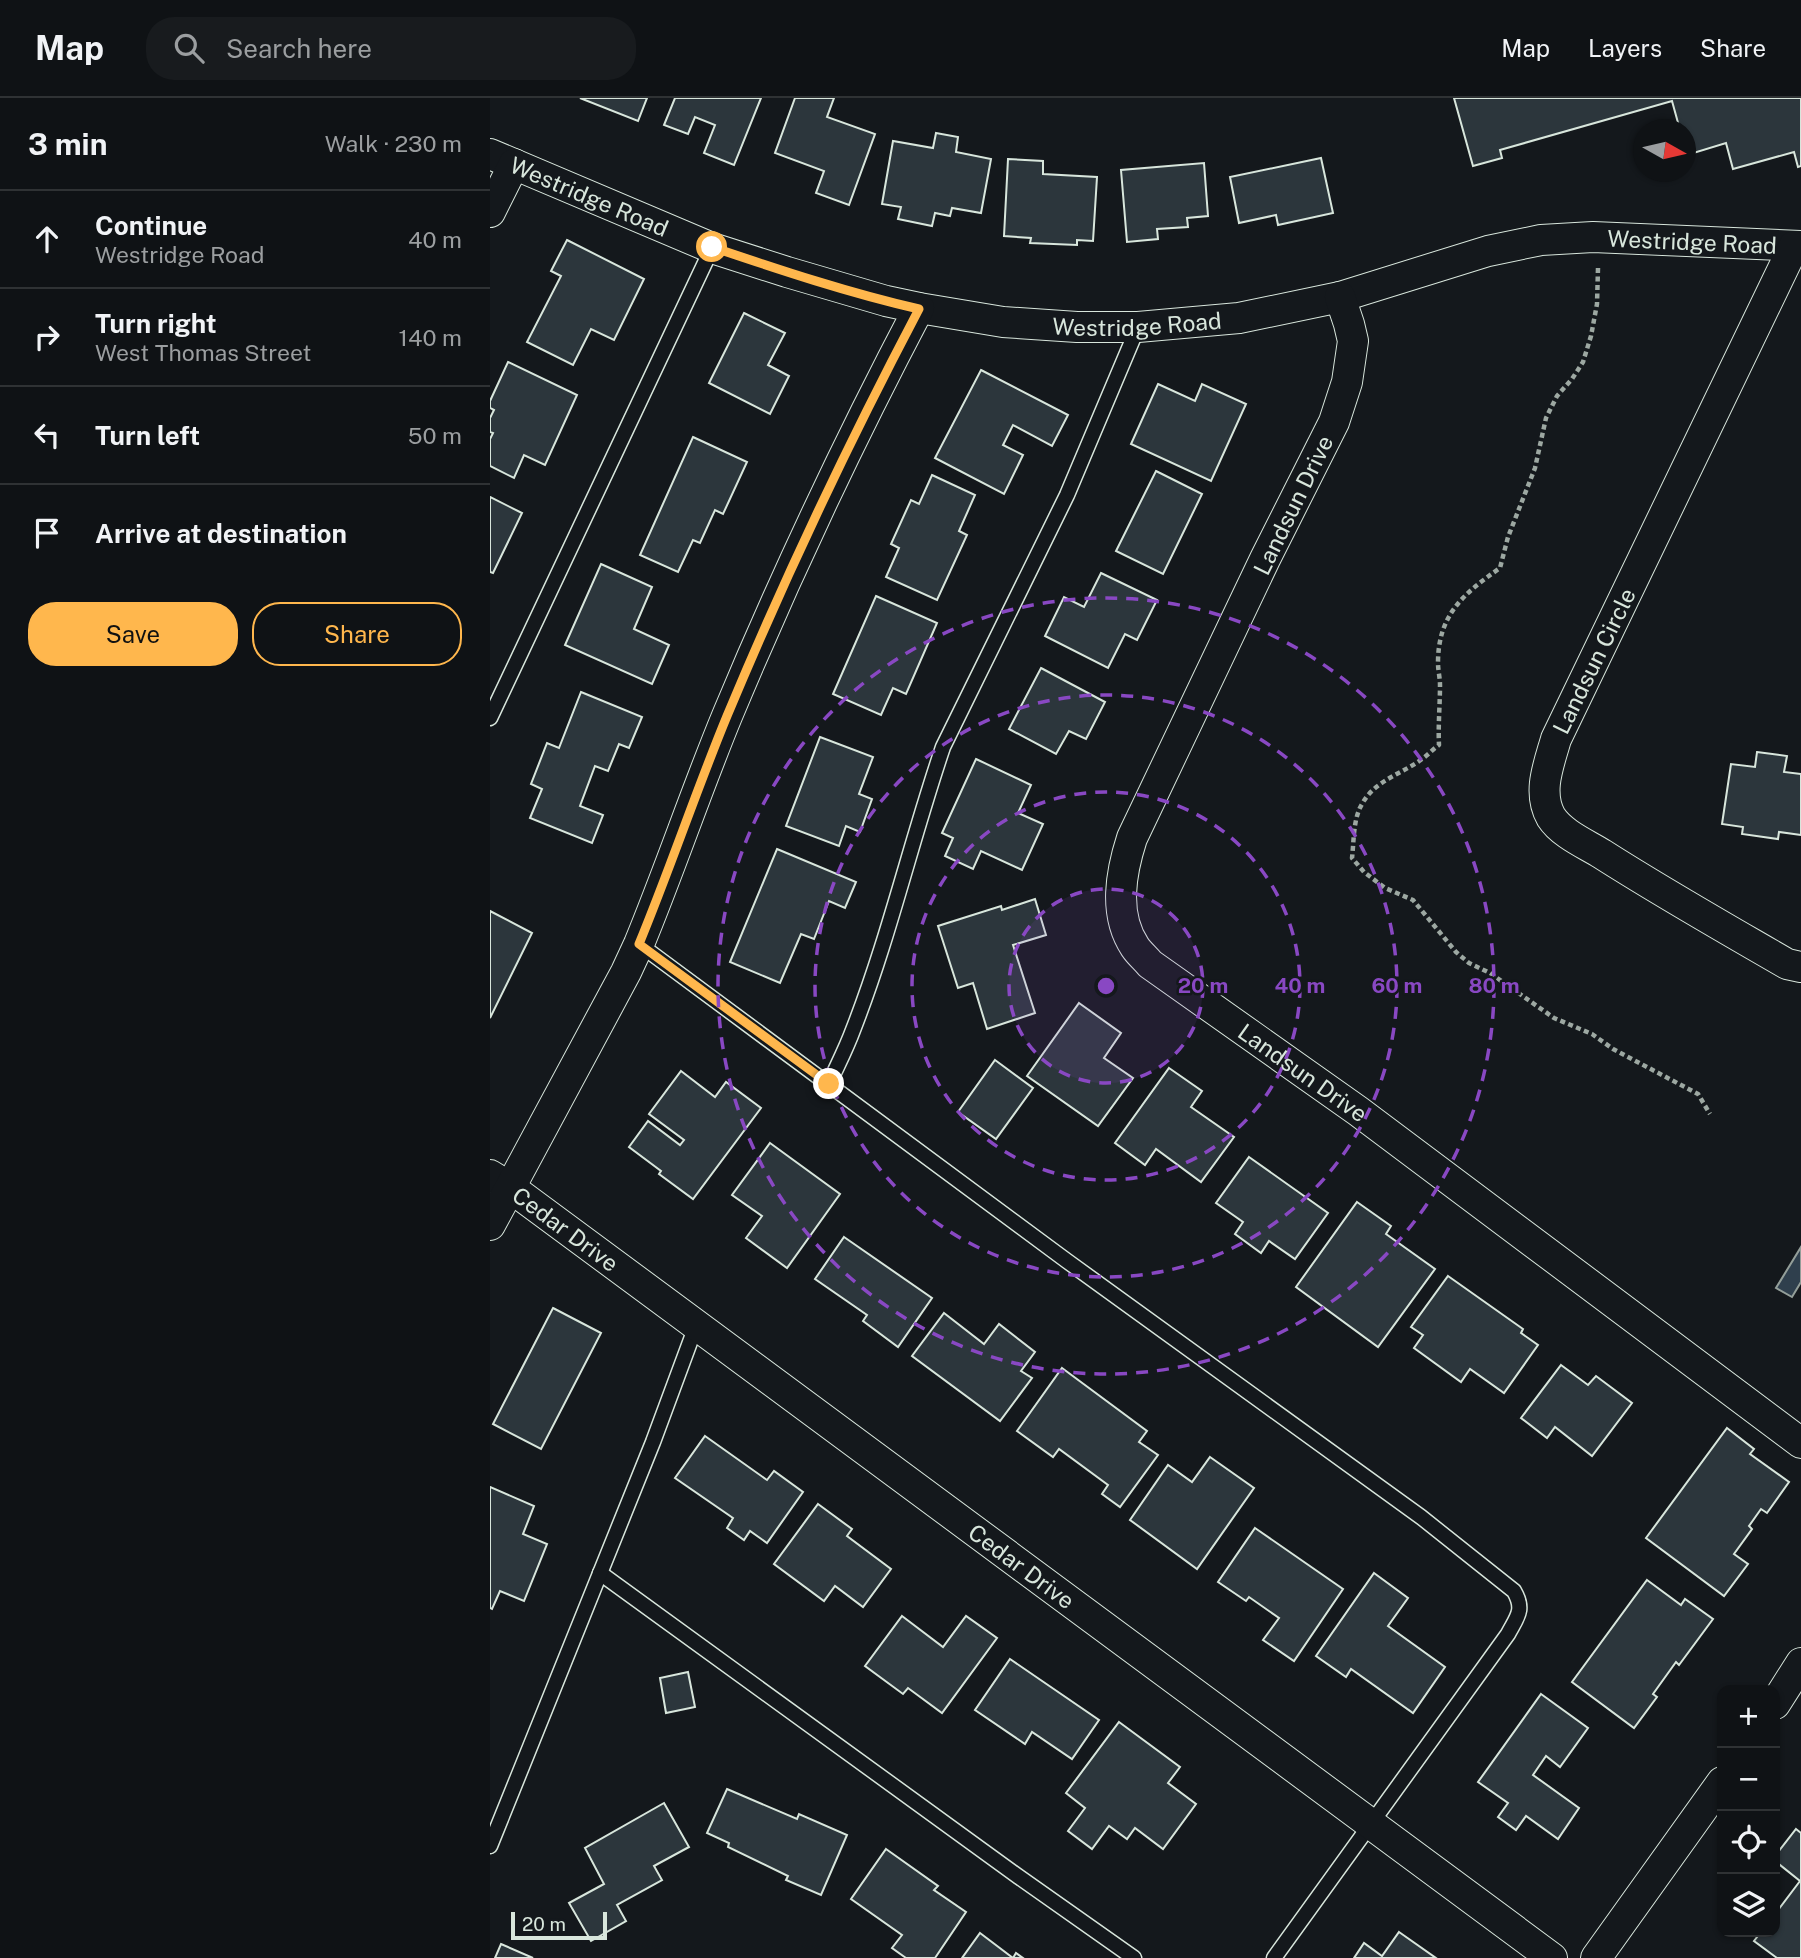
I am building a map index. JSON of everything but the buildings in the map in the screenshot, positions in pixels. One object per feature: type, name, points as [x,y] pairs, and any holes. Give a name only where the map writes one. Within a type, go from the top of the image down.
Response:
[{"type":"street","points":[[490,212],[502,159]]},
{"type":"street","name":"Westridge Road","points":[[502,159],[712,247],[886,301],[1003,322],[1077,327],[1138,327],[1239,318],[1340,297],[1488,251],[1541,240],[1593,237],[1798,246]]},
{"type":"street","name":"Landsun Circle","points":[[1798,246],[1556,739],[1546,773],[1543,797],[1551,816],[1561,828],[1638,877],[1787,964],[1801,967]]},
{"type":"street","name":"Landsun Drive","points":[[1340,297],[1353,341],[1347,383],[1334,422],[1265,559],[1132,838],[1123,866],[1121,889],[1125,925],[1135,947],[1150,964],[1359,1111],[1801,1443]]},
{"type":"street","points":[[490,1225],[500,1181],[639,944],[726,718],[802,545],[873,396],[919,309]]},
{"type":"street","name":"Cedar Drive","points":[[500,1181],[1552,1958]]},
{"type":"street","points":[[1780,1696],[1801,1663]]},
{"type":"street","points":[[1596,1958],[1717,1789]]},
{"type":"lane","points":[[490,718],[712,247]]},
{"type":"lane","points":[[829,1084],[853,1032],[869,988],[943,747],[1067,495],[1138,327]]},
{"type":"lane","points":[[639,944],[1067,1261],[1421,1517],[1514,1591],[1520,1601],[1519,1613],[1508,1634],[1274,1958]]},
{"type":"lane","points":[[490,1846],[653,1442],[696,1326]]},
{"type":"lane","points":[[600,1573],[1134,1958]]},
{"type":"path","points":[[1598,264],[1597,304],[1583,362],[1557,396],[1546,418],[1535,468],[1508,537],[1500,568],[1475,585],[1455,606],[1444,625],[1437,665],[1440,682],[1439,745],[1422,760],[1375,788],[1361,805],[1352,858],[1364,872],[1385,888],[1413,900],[1456,952],[1469,963],[1490,973],[1553,1018],[1592,1034],[1613,1049],[1698,1094],[1710,1114]]},
{"type":"water","points":[[1801,1247],[1801,1282],[1792,1297],[1776,1288]]},
{"type":"route","points":[[712,247],[787,272],[919,309],[873,396],[802,545],[726,718],[664,885],[639,944],[829,1084]]}]
